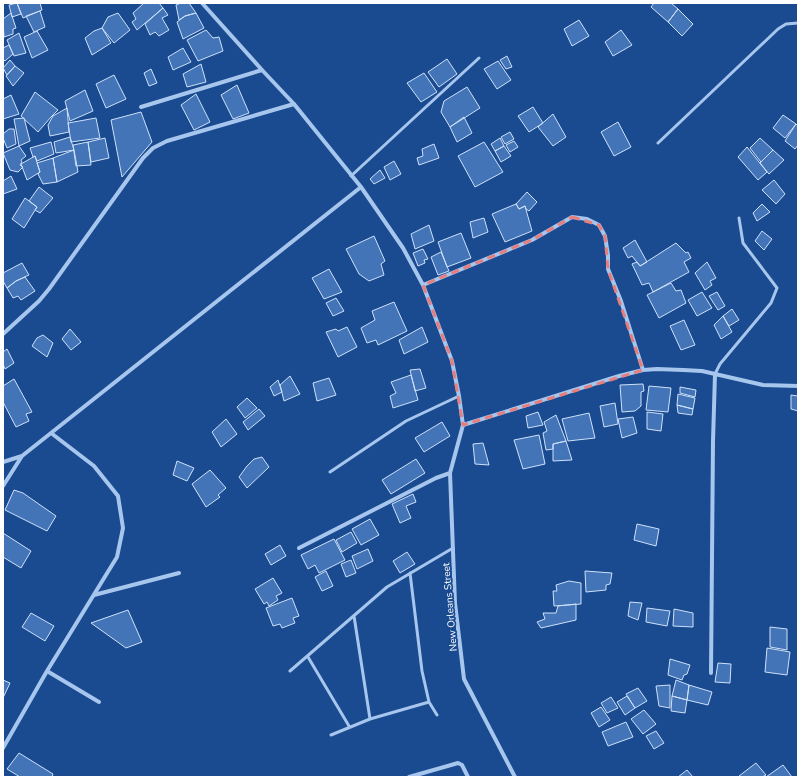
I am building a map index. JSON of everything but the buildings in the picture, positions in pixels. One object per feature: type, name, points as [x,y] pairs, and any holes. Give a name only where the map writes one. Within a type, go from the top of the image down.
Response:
[{"type":"street","points":[[202,3],[294,104],[361,187],[403,248],[423,285],[452,361],[459,396],[462,426],[619,376],[643,370],[683,370],[716,374],[763,384],[798,386]]},
{"type":"street","points":[[141,107],[262,70]]},
{"type":"street","points":[[3,334],[49,290],[143,158],[153,148],[167,141],[294,104]]},
{"type":"street","points":[[3,486],[22,456],[361,187]]},
{"type":"street","points":[[423,285],[532,240],[572,217],[587,219],[599,225],[605,236],[608,255],[608,269],[621,301],[643,370]]},
{"type":"street","points":[[711,674],[713,441],[716,374]]},
{"type":"street","name":"New Orleans Street","points":[[462,426],[450,473],[455,603],[464,679],[515,777]]},
{"type":"street","points":[[3,748],[47,671],[117,556],[123,528],[118,496],[94,466],[51,433]]},
{"type":"street","points":[[3,462],[22,456]]},
{"type":"street","points":[[299,548],[436,478],[450,473]]},
{"type":"street","points":[[94,595],[179,573]]},
{"type":"street","points":[[47,671],[99,702]]},
{"type":"street","points":[[409,777],[456,764],[462,765],[468,777]]},
{"type":"lane","points":[[658,143],[778,29],[786,24],[798,23]]},
{"type":"lane","points":[[351,176],[480,58]]},
{"type":"lane","points":[[716,374],[720,364],[771,303],[777,288],[743,243],[739,218]]},
{"type":"lane","points":[[330,472],[406,421],[459,396]]},
{"type":"lane","points":[[290,671],[308,657],[387,587],[453,548]]},
{"type":"lane","points":[[410,574],[422,671],[429,702],[437,715]]},
{"type":"lane","points":[[354,616],[370,719]]},
{"type":"lane","points":[[308,657],[349,726]]},
{"type":"lane","points":[[331,735],[349,726],[429,702]]},
{"type":"highlighted area","points":[[572,217],[599,225],[605,236],[608,269],[643,370],[463,425],[452,361],[423,285],[532,240]]}]
